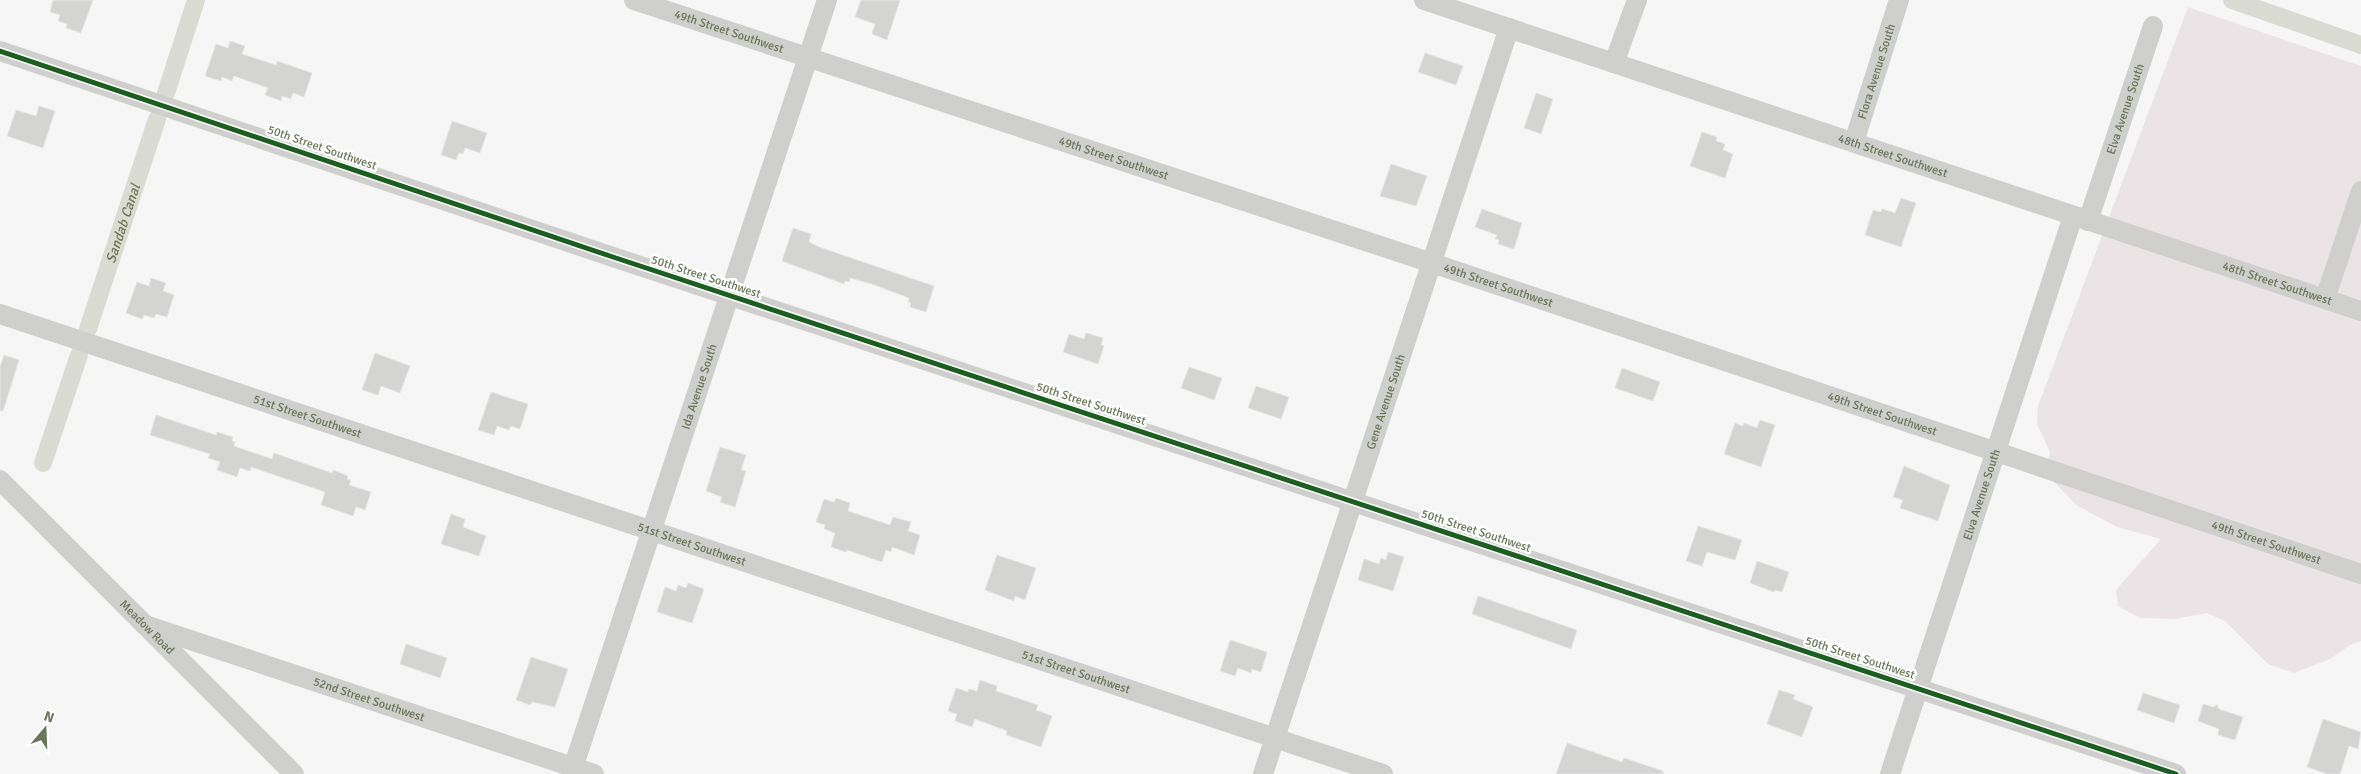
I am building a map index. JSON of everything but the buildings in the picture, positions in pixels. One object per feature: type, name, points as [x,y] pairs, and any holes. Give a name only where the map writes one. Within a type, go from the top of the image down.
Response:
[{"type":"street","name":"49th Street Southwest","points":[[634,0],[1432,263],[2361,574]]},
{"type":"street","name":"Ida Avenue South","points":[[572,771],[827,0]]},
{"type":"street","name":"48th Street Southwest","points":[[1424,0],[2361,311]]},
{"type":"street","points":[[1614,63],[1637,0]]},
{"type":"street","name":"Flora Avenue South","points":[[1854,142],[1899,0]]},
{"type":"street","name":"Elva Avenue South","points":[[1890,774],[1997,453],[2153,26]]},
{"type":"street","name":"Gene Avenue South","points":[[1263,774],[1509,28]]},
{"type":"street","name":"50th Street Southwest","points":[[0,51],[2176,774]]},
{"type":"street","points":[[2325,299],[2361,191]]},
{"type":"street","name":"51st Street Southwest","points":[[0,314],[1383,774]]},
{"type":"street","name":"Meadow Road","points":[[0,480],[145,625],[197,680],[294,774]]},
{"type":"street","name":"52nd Street Southwest","points":[[145,625],[572,771],[594,774]]},
{"type":"shaded area","points":[[2188,7],[2361,66],[2361,641],[2350,645],[2330,659],[2294,673],[2268,664],[2225,621],[2207,613],[2174,619],[2140,618],[2118,606],[2116,590],[2161,539],[2117,527],[2076,505],[2045,472],[2050,452],[2037,424],[2038,406]]},
{"type":"waterway","name":"Sandab Canal","points":[[166,93],[196,0]]},
{"type":"waterway","points":[[2232,0],[2361,45]]},
{"type":"waterway","name":"Sandab Canal","points":[[88,329],[157,119]]},
{"type":"waterway","name":"Sandab Canal","points":[[43,463],[79,355]]},
{"type":"cycle path","points":[[0,51],[616,258],[2176,774]]}]
